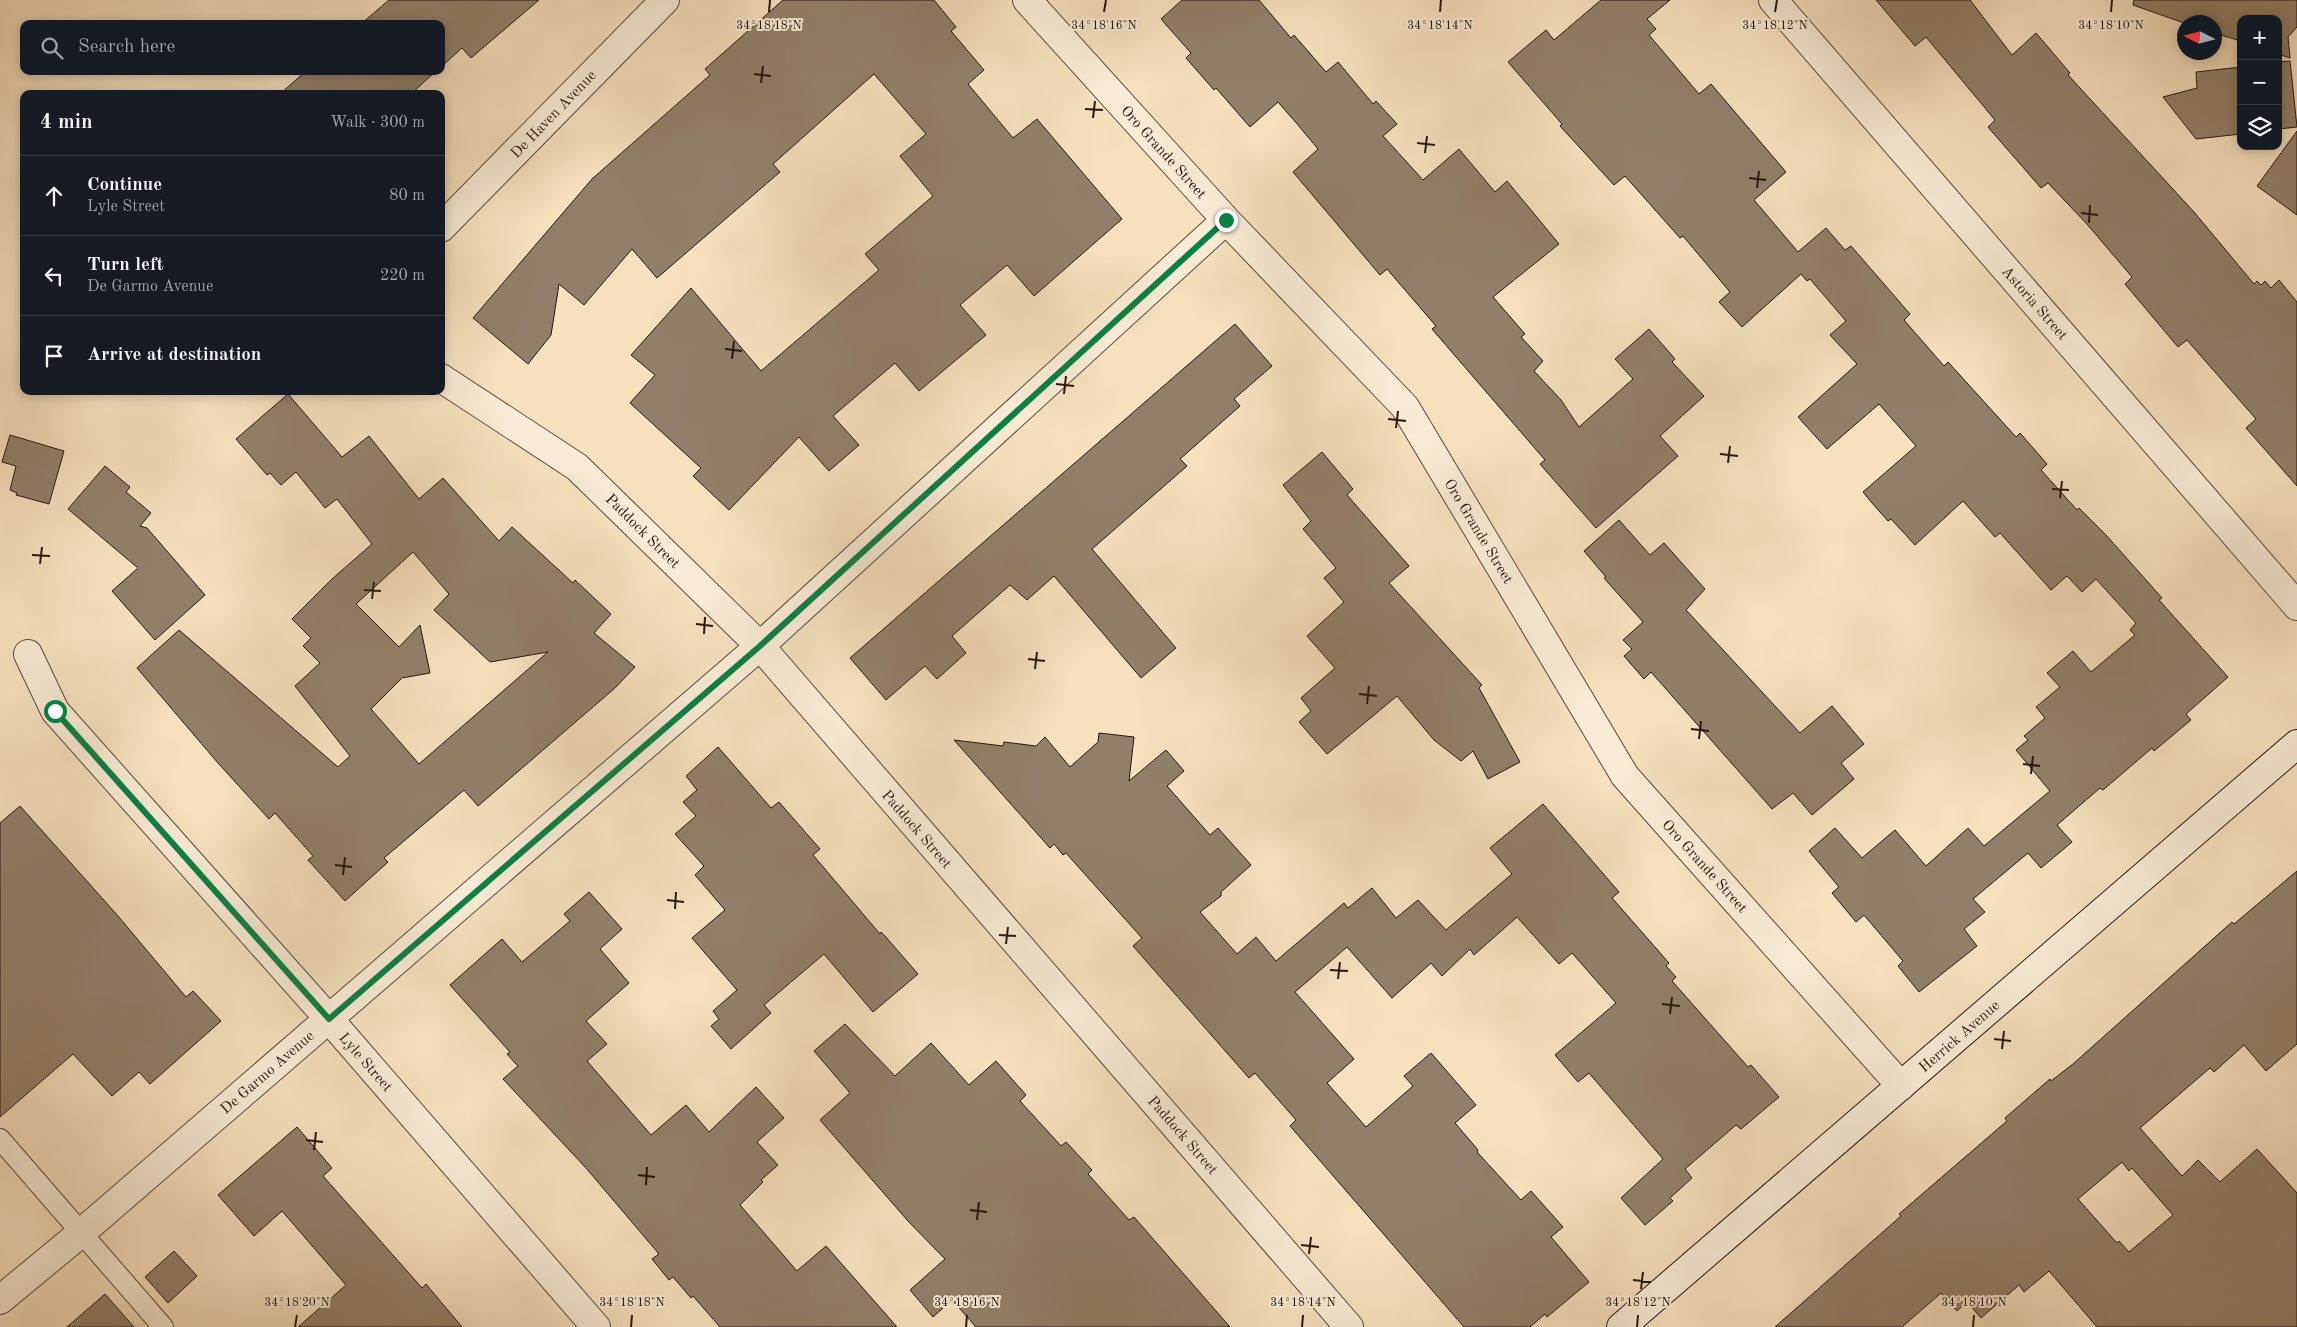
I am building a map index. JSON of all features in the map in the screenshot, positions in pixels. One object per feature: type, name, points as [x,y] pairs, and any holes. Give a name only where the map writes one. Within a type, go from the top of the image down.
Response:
[{"type":"street","name":"De Haven Avenue","points":[[445,224],[665,0]]},
{"type":"street","name":"Oro Grande Street","points":[[1027,0],[1226,220],[1405,407],[1625,776],[1901,1086]]},
{"type":"street","name":"Astoria Street","points":[[1773,0],[2297,606]]},
{"type":"street","name":"De Garmo Avenue","points":[[0,1300],[82,1233],[760,646],[1226,220]]},
{"type":"street","name":"Paddock Street","points":[[445,381],[577,467],[760,646],[1349,1327]]},
{"type":"street","name":"Lyle Street","points":[[28,654],[55,711],[329,1019],[596,1327]]},
{"type":"street","name":"Herrick Avenue","points":[[1621,1327],[2297,744]]},
{"type":"lane","points":[[0,1139],[163,1327]]},
{"type":"building","points":[[389,0],[539,0],[471,58],[462,48],[445,63],[445,20],[366,20]]},
{"type":"building","points":[[783,0],[934,0],[956,27],[951,31],[984,70],[968,84],[1013,138],[1037,119],[1122,219],[1034,296],[1007,265],[960,305],[986,335],[919,391],[895,363],[833,416],[859,445],[829,471],[799,437],[729,510],[693,476],[701,468],[630,403],[655,375],[631,355],[691,288],[761,371],[879,270],[865,254],[933,196],[900,156],[926,134],[874,74],[773,164],[780,172],[657,278],[632,249],[584,305],[559,284],[551,335],[528,364],[473,318],[592,179],[710,75],[705,69]]},
{"type":"building","points":[[1182,0],[1259,0],[1291,38],[1294,35],[1326,72],[1338,62],[1373,104],[1376,101],[1397,124],[1383,136],[1423,180],[1459,149],[1495,192],[1507,181],[1559,244],[1493,297],[1525,334],[1521,337],[1543,361],[1534,371],[1561,400],[1579,427],[1633,379],[1615,359],[1649,329],[1675,359],[1672,362],[1704,396],[1660,436],[1678,456],[1596,528],[1540,464],[1545,460],[1432,329],[1436,326],[1387,269],[1380,275],[1293,172],[1318,149],[1278,102],[1250,127],[1216,88],[1214,90],[1186,58],[1191,53],[1161,19]]},
{"type":"building","points":[[1601,0],[1670,0],[1647,19],[1656,29],[1649,35],[1699,94],[1711,84],[1786,172],[1754,200],[1798,252],[1826,228],[1845,250],[1851,246],[1910,314],[1904,320],[1944,366],[1948,362],[2016,437],[2020,433],[2047,464],[2041,470],[2077,510],[2079,508],[2106,535],[2162,598],[2159,600],[2228,677],[2186,714],[2191,720],[2154,751],[2152,748],[2103,790],[2100,788],[2057,825],[2072,842],[2041,868],[2028,853],[1973,899],[1985,912],[1964,929],[1977,946],[1919,992],[1898,966],[1903,961],[1864,915],[1856,922],[1832,893],[1839,887],[1809,851],[1835,828],[1862,858],[1895,830],[1926,866],[1968,828],[1984,846],[2050,791],[2016,750],[2028,740],[2024,736],[2045,718],[2036,707],[2060,687],[2047,673],[2073,651],[2091,672],[2135,635],[2130,630],[2136,623],[2096,579],[2082,592],[2067,576],[2051,590],[2000,533],[1995,537],[1963,501],[1915,545],[1891,519],[1888,521],[1863,492],[1916,446],[1879,404],[1827,449],[1798,417],[1857,364],[1830,335],[1846,321],[1810,279],[1807,281],[1801,274],[1742,327],[1719,302],[1730,292],[1683,236],[1680,238],[1625,176],[1614,185],[1560,126],[1562,124],[1508,62],[1546,30],[1554,40]]},
{"type":"building","points":[[1876,0],[1970,0],[2012,55],[2036,33],[2070,73],[2068,75],[2194,212],[2254,284],[2257,281],[2261,285],[2265,281],[2271,288],[2279,280],[2297,302],[2297,486],[2246,428],[2256,419],[2187,340],[2178,347],[2125,284],[2132,277],[2086,223],[2048,183],[2041,188],[1988,127],[1995,120],[1926,37],[1915,46]]},
{"type":"building","points":[[2134,0],[2297,0],[2297,27],[2288,37],[2290,58],[2282,55],[2282,15],[2237,15],[2237,40],[2222,35],[2222,15],[2177,15],[2177,21],[2133,5]]},
{"type":"building","points":[[2290,61],[2297,127],[2282,129],[2282,62]]},
{"type":"building","points":[[2237,67],[2237,134],[2196,139],[2163,97],[2197,88],[2196,72]]},
{"type":"building","points":[[301,75],[432,75],[415,90],[285,90]]},
{"type":"building","points":[[2297,131],[2297,215],[2257,186]]},
{"type":"building","points":[[1235,324],[1272,366],[1234,399],[1240,406],[1180,459],[1187,466],[1092,549],[1176,648],[1141,678],[1054,576],[1027,600],[1010,585],[952,636],[966,653],[937,679],[925,666],[886,700],[850,658]]},
{"type":"building","points":[[289,395],[342,457],[369,436],[419,499],[443,478],[499,541],[512,527],[573,583],[575,580],[611,614],[594,633],[635,667],[615,688],[478,806],[464,790],[384,858],[388,862],[345,901],[308,860],[313,856],[275,813],[269,819],[218,763],[137,668],[179,630],[338,767],[350,756],[295,686],[320,663],[303,646],[311,638],[292,619],[332,579],[372,544],[337,499],[325,508],[296,472],[281,485],[270,473],[267,475],[236,439]],"holes":[[[413,552],[449,594],[434,610],[490,662],[548,652],[419,764],[371,709],[402,678],[430,673],[420,625],[399,647],[356,604]]]},
{"type":"building","points":[[10,435],[64,451],[49,504],[16,495],[17,493],[10,490],[16,466],[2,462]]},
{"type":"building","points":[[1322,452],[1353,489],[1347,495],[1409,566],[1389,583],[1482,685],[1479,688],[1520,762],[1488,779],[1473,751],[1461,761],[1434,740],[1397,696],[1327,754],[1299,722],[1311,711],[1301,698],[1335,668],[1307,636],[1344,602],[1324,578],[1336,568],[1303,529],[1311,521],[1283,485]]},
{"type":"building","points":[[105,466],[130,487],[126,492],[151,513],[140,526],[147,528],[205,595],[155,640],[112,591],[138,568],[68,509]]},
{"type":"building","points":[[1619,520],[1650,555],[1664,543],[1705,589],[1686,610],[1800,733],[1832,706],[1864,744],[1841,763],[1854,779],[1812,815],[1793,793],[1772,809],[1651,672],[1644,679],[1624,656],[1632,649],[1623,640],[1643,622],[1604,578],[1606,577],[1584,551]]},
{"type":"building","points":[[1099,733],[1134,737],[1129,781],[1166,750],[1184,771],[1167,786],[1210,835],[1218,828],[1251,865],[1221,892],[1221,896],[1200,912],[1237,954],[1256,937],[1276,961],[1344,903],[1348,908],[1372,888],[1396,918],[1418,900],[1446,930],[1512,874],[1490,848],[1543,804],[1619,892],[1612,898],[1669,963],[1666,966],[1676,977],[1672,981],[1748,1067],[1751,1065],[1779,1097],[1741,1129],[1736,1125],[1685,1169],[1692,1178],[1670,1198],[1673,1201],[1645,1225],[1621,1198],[1663,1159],[1589,1073],[1578,1082],[1555,1055],[1616,1003],[1572,953],[1559,964],[1517,917],[1474,955],[1470,949],[1442,976],[1431,963],[1392,998],[1347,947],[1295,992],[1354,1059],[1327,1083],[1366,1127],[1413,1086],[1404,1076],[1431,1053],[1476,1105],[1455,1123],[1478,1150],[1477,1152],[1521,1200],[1531,1191],[1563,1227],[1551,1237],[1589,1282],[1547,1317],[1545,1314],[1530,1327],[1464,1327],[1290,1126],[1296,1120],[1255,1073],[1249,1078],[1133,946],[1142,938],[1066,853],[1063,855],[1054,844],[1050,848],[954,740],[1003,746],[1004,742],[1036,746],[1045,737],[1070,767],[1098,742]]},
{"type":"building","points":[[718,747],[771,808],[779,802],[820,849],[813,855],[880,934],[881,932],[885,936],[918,974],[873,1012],[824,954],[764,1005],[771,1013],[731,1049],[711,1026],[719,1019],[713,1011],[737,990],[692,938],[725,910],[695,875],[704,866],[675,834],[696,816],[683,802],[697,790],[686,776]]},
{"type":"building","points":[[20,806],[118,916],[186,997],[193,991],[221,1021],[150,1084],[139,1072],[112,1096],[73,1054],[0,1117],[0,823]]},
{"type":"building","points":[[2297,871],[2297,1044],[2266,1071],[2244,1045],[2214,1072],[2210,1068],[2140,1128],[2182,1176],[2198,1160],[2220,1182],[2257,1149],[2297,1193],[2297,1327],[2097,1327],[2049,1271],[2024,1292],[2019,1285],[1981,1318],[1967,1302],[1957,1311],[1941,1293],[1902,1327],[1775,1327],[1901,1216],[1899,1214],[2007,1121],[2005,1118],[2050,1079],[2051,1081],[2073,1064],[2232,922],[2234,924]],"holes":[[[2122,1162],[2129,1171],[2132,1168],[2173,1215],[2129,1252],[2119,1241],[2117,1243],[2078,1199]]]},
{"type":"building","points":[[589,892],[622,929],[600,949],[629,983],[586,1021],[607,1044],[587,1061],[651,1135],[686,1105],[709,1132],[756,1087],[784,1118],[757,1142],[778,1165],[761,1180],[763,1182],[740,1205],[797,1271],[826,1246],[897,1327],[720,1327],[693,1296],[691,1298],[673,1277],[669,1280],[652,1259],[659,1254],[586,1168],[503,1079],[518,1066],[507,1054],[510,1052],[450,985],[502,939],[522,962],[570,921],[564,914]]},
{"type":"building","points":[[845,1024],[895,1076],[931,1043],[969,1085],[996,1061],[1026,1095],[1020,1101],[1061,1146],[1066,1142],[1092,1170],[1088,1174],[1129,1220],[1134,1217],[1230,1327],[976,1327],[952,1300],[933,1317],[910,1290],[945,1259],[908,1221],[820,1120],[850,1093],[814,1051]]},
{"type":"building","points":[[297,1127],[332,1168],[323,1176],[422,1288],[426,1284],[462,1327],[298,1327],[346,1285],[282,1211],[254,1236],[218,1195]]},
{"type":"building","points":[[174,1251],[197,1276],[168,1303],[145,1277]]},
{"type":"building","points":[[105,1294],[134,1327],[67,1327]]},
{"type":"route","points":[[55,711],[329,1019],[760,646],[1226,220]]}]
